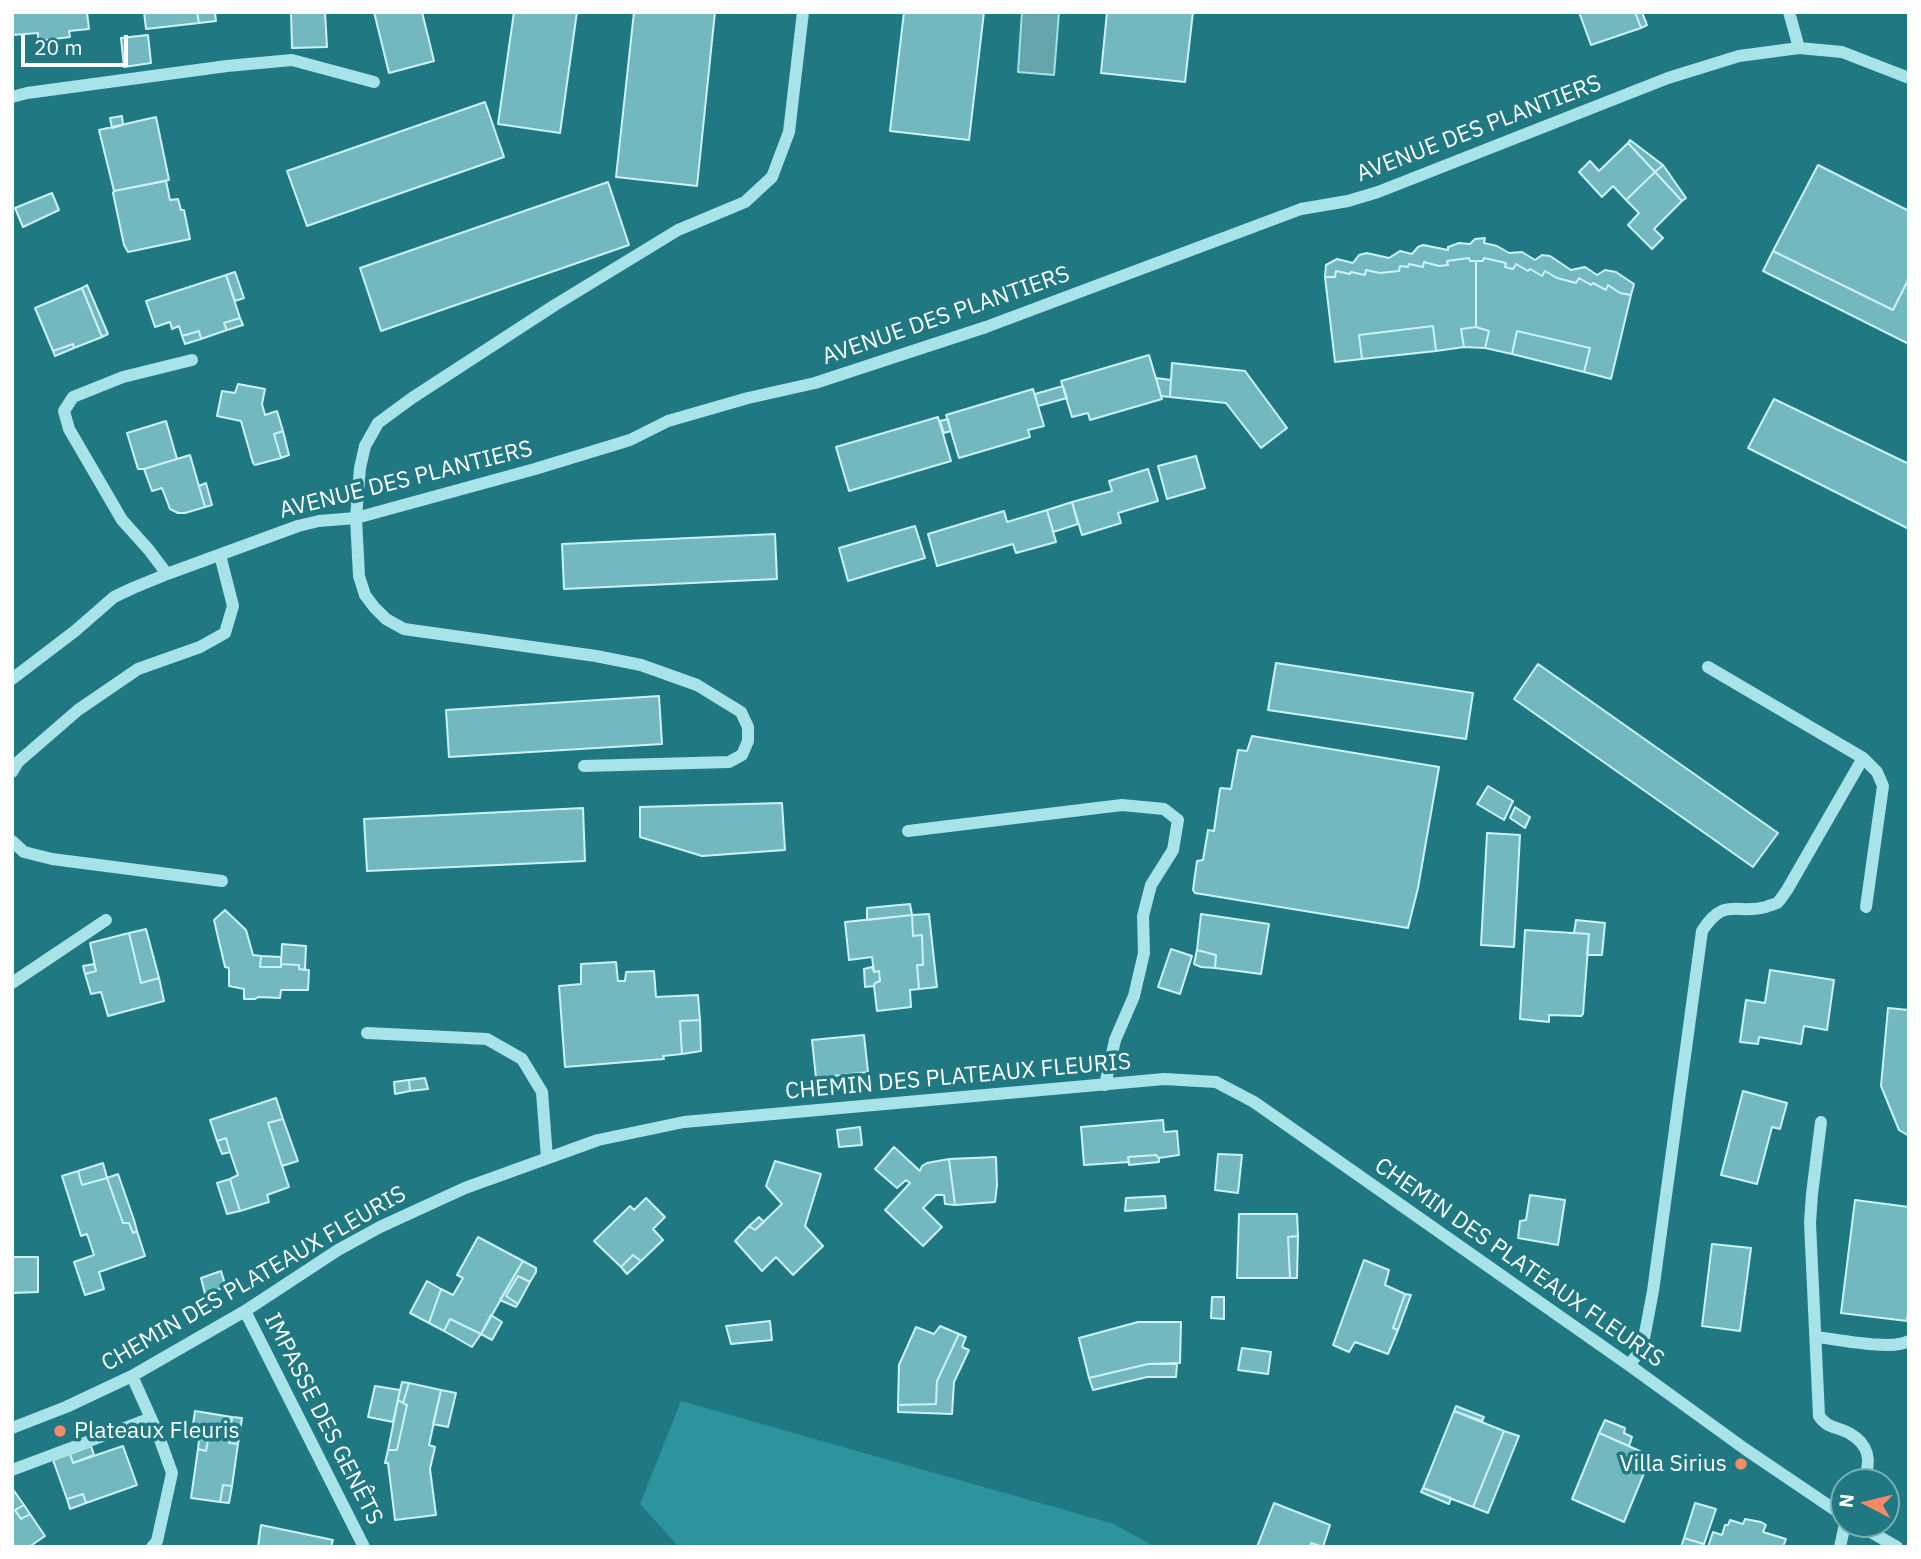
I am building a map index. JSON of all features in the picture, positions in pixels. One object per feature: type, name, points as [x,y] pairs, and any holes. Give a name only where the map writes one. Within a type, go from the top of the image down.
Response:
[{"type":"street","points":[[584,766],[729,762],[743,755],[748,741],[748,727],[741,712],[697,685],[641,665],[596,656],[404,629],[386,620],[365,595],[359,576],[356,517],[360,468],[365,446],[378,423],[412,398],[544,312],[678,230],[745,202],[772,177],[789,132],[803,12]]},
{"type":"street","points":[[1789,12],[1799,48]]},
{"type":"street","name":"AVENUE DES PLANTIERS","points":[[12,679],[114,597],[167,574],[298,526],[356,517],[535,469],[630,440],[668,421],[748,398],[815,383],[986,327],[1301,209],[1348,201],[1378,192],[1668,78],[1740,56],[1799,48],[1842,52],[1909,78]]},
{"type":"street","points":[[12,97],[173,73],[292,60],[374,82]]},
{"type":"street","points":[[167,574],[122,520],[69,429],[64,411],[73,397],[123,377],[192,359]]},
{"type":"street","points":[[12,772],[18,762],[78,710],[138,669],[200,647],[225,633],[233,606],[220,555]]},
{"type":"street","points":[[1708,667],[1863,758],[1877,772],[1883,786],[1866,907]]},
{"type":"street","points":[[1629,1365],[1642,1349],[1653,1291],[1702,931],[1711,918],[1723,910],[1758,909],[1776,904],[1787,890],[1863,758]]},
{"type":"street","points":[[908,831],[1122,805],[1164,809],[1178,820],[1173,850],[1151,885],[1143,916],[1144,953],[1134,996],[1115,1040],[1105,1085]]},
{"type":"street","points":[[12,841],[24,852],[52,859],[222,881]]},
{"type":"street","points":[[12,983],[106,920]]},
{"type":"street","points":[[367,1033],[487,1038],[522,1059],[542,1092],[547,1158]]},
{"type":"street","name":"CHEMIN DES PLATEAUX FLEURIS","points":[[12,1428],[66,1407],[132,1376],[245,1311],[338,1250],[380,1227],[465,1188],[598,1140],[684,1122],[1164,1079],[1216,1082],[1254,1102],[1830,1507]]},
{"type":"street","points":[[1821,1122],[1810,1223],[1819,1416],[1825,1424],[1848,1433],[1865,1446],[1867,1468]]},
{"type":"street","name":"IMPASSE DES GENÊTS","points":[[245,1311],[364,1547]]},
{"type":"street","points":[[1816,1336],[1891,1345],[1909,1341]]},
{"type":"street","points":[[132,1376],[159,1434],[172,1473],[157,1541],[152,1547]]},
{"type":"street","points":[[12,1470],[151,1418]]},
{"type":"street","points":[[1881,1538],[1897,1547]]},
{"type":"shaded area","points":[[1022,12],[1059,12],[1054,75],[1018,72]]},
{"type":"shaded area","points":[[681,1401],[1114,1524],[1155,1547],[679,1547],[640,1504]]},
{"type":"building","points":[[12,12],[87,12],[89,29],[69,31],[70,37],[38,41],[38,33],[12,35]]},
{"type":"building","points":[[144,12],[197,12],[199,23],[146,29]]},
{"type":"building","points":[[197,12],[215,12],[216,21],[199,23]]},
{"type":"building","points":[[291,12],[325,12],[327,47],[292,48]]},
{"type":"building","points":[[374,12],[422,12],[434,61],[389,73]]},
{"type":"building","points":[[514,12],[577,12],[560,133],[498,124]]},
{"type":"building","points":[[634,12],[715,12],[697,186],[616,177]]},
{"type":"building","points":[[904,12],[984,12],[969,140],[890,131]]},
{"type":"building","points":[[1107,12],[1193,12],[1185,82],[1101,73]]},
{"type":"building","points":[[1579,12],[1635,12],[1641,28],[1591,45]]},
{"type":"building","points":[[1635,12],[1642,12],[1647,25],[1641,28]]},
{"type":"building","points":[[148,35],[151,63],[124,67],[121,38]]},
{"type":"building","points":[[485,102],[504,157],[307,226],[287,171]]},
{"type":"building","points":[[122,116],[123,125],[112,128],[110,118]]},
{"type":"building","points":[[156,117],[169,180],[114,191],[99,130]]},
{"type":"building","points":[[1630,140],[1663,165],[1655,172],[1628,143]]},
{"type":"building","points":[[1628,143],[1655,172],[1626,200],[1613,186],[1602,197],[1579,172],[1590,161],[1599,171]]},
{"type":"building","points":[[1663,165],[1686,198],[1682,201],[1655,172]]},
{"type":"building","points":[[1818,165],[1909,211],[1909,278],[1893,310],[1773,251]]},
{"type":"building","points":[[1655,172],[1682,201],[1654,229],[1663,238],[1652,249],[1628,225],[1639,213],[1626,200]]},
{"type":"building","points":[[166,181],[170,200],[178,199],[181,210],[184,210],[190,239],[128,252],[124,245],[114,191]]},
{"type":"building","points":[[608,182],[629,245],[381,331],[360,268]]},
{"type":"building","points":[[52,193],[59,210],[23,227],[15,208]]},
{"type":"building","points":[[1485,238],[1484,243],[1509,253],[1522,252],[1535,260],[1542,255],[1550,256],[1571,270],[1585,267],[1597,275],[1605,270],[1616,272],[1634,284],[1631,295],[1620,293],[1608,285],[1606,290],[1579,278],[1576,283],[1557,278],[1545,271],[1542,276],[1516,264],[1513,269],[1505,267],[1506,263],[1484,258],[1483,261],[1470,261],[1469,258],[1447,261],[1448,265],[1439,266],[1424,262],[1423,267],[1409,264],[1408,267],[1400,266],[1399,271],[1380,273],[1366,270],[1365,275],[1336,271],[1335,277],[1325,277],[1326,265],[1337,259],[1353,263],[1359,255],[1367,253],[1389,258],[1400,251],[1412,254],[1423,245],[1448,250],[1448,247],[1459,243],[1470,244],[1475,239]]},
{"type":"building","points":[[1773,251],[1893,310],[1909,278],[1909,344],[1763,271]]},
{"type":"building","points":[[1469,258],[1470,261],[1476,261],[1476,327],[1461,329],[1464,347],[1436,351],[1433,326],[1359,335],[1362,359],[1335,362],[1325,277],[1335,277],[1336,271],[1365,275],[1366,270],[1380,273],[1399,271],[1400,266],[1408,267],[1409,264],[1423,267],[1424,262],[1439,266],[1448,265],[1447,261]]},
{"type":"building","points":[[1484,258],[1506,263],[1505,267],[1513,269],[1516,264],[1542,276],[1545,271],[1557,278],[1576,283],[1579,278],[1606,290],[1608,285],[1620,293],[1631,295],[1611,379],[1584,372],[1590,348],[1517,331],[1512,354],[1485,348],[1489,331],[1476,327],[1476,261],[1483,261]]},
{"type":"building","points":[[235,272],[244,298],[235,301],[226,275]]},
{"type":"building","points":[[226,275],[240,318],[224,323],[227,330],[201,339],[199,331],[182,336],[179,326],[172,329],[170,322],[155,327],[146,301]]},
{"type":"building","points":[[87,285],[108,334],[102,337],[82,288]]},
{"type":"building","points":[[82,288],[102,337],[74,348],[73,344],[53,351],[35,308]]},
{"type":"building","points":[[240,318],[243,325],[227,330],[224,323]]},
{"type":"building","points":[[1433,326],[1436,351],[1362,359],[1359,335]]},
{"type":"building","points":[[1476,327],[1489,331],[1485,348],[1464,347],[1461,329]]},
{"type":"building","points":[[199,331],[201,339],[185,344],[182,336]]},
{"type":"building","points":[[1517,331],[1590,348],[1584,372],[1512,354]]},
{"type":"building","points":[[73,344],[74,348],[55,356],[53,351]]},
{"type":"building","points":[[1149,355],[1162,399],[1090,420],[1088,413],[1072,417],[1061,381]]},
{"type":"building","points":[[1172,363],[1245,371],[1287,428],[1261,448],[1226,403],[1170,397]]},
{"type":"building","points":[[1156,378],[1171,380],[1170,397],[1161,396]]},
{"type":"building","points":[[238,384],[265,389],[262,404],[265,415],[277,411],[283,431],[274,434],[281,458],[255,465],[241,421],[217,416],[222,391],[235,393]]},
{"type":"building","points":[[1063,386],[1067,398],[1038,406],[1035,394]]},
{"type":"building","points":[[1033,389],[1044,426],[1028,430],[1030,437],[959,458],[946,415]]},
{"type":"building","points":[[1774,399],[1909,464],[1909,529],[1748,448]]},
{"type":"building","points":[[938,417],[951,461],[849,491],[836,447]]},
{"type":"building","points":[[948,419],[951,431],[944,433],[940,421]]},
{"type":"building","points":[[166,421],[177,459],[138,469],[127,433]]},
{"type":"building","points":[[283,431],[289,455],[281,458],[274,434]]},
{"type":"building","points":[[190,455],[205,507],[178,513],[170,509],[162,488],[152,491],[144,469]]},
{"type":"building","points":[[1196,456],[1205,488],[1167,499],[1158,466]]},
{"type":"building","points":[[1148,469],[1158,501],[1118,513],[1121,523],[1082,535],[1072,502],[1112,491],[1109,481]]},
{"type":"building","points":[[206,483],[212,505],[205,507],[199,486]]},
{"type":"building","points":[[1072,502],[1078,524],[1053,532],[1047,510]]},
{"type":"building","points":[[1047,510],[1056,542],[1016,553],[1013,544],[937,566],[928,534],[1004,511],[1007,522]]},
{"type":"building","points":[[915,526],[925,558],[848,581],[839,548]]},
{"type":"building","points":[[775,534],[777,579],[564,589],[562,544]]},
{"type":"building","points":[[1276,663],[1473,693],[1466,739],[1268,710]]},
{"type":"building","points":[[1538,664],[1778,833],[1753,867],[1514,699]]},
{"type":"building","points":[[659,696],[662,744],[449,757],[446,710]]},
{"type":"building","points":[[1252,736],[1439,767],[1418,888],[1408,928],[1195,893],[1193,890],[1197,861],[1203,860],[1208,830],[1214,831],[1220,789],[1231,789],[1238,750],[1247,751]]},
{"type":"building","points":[[1488,786],[1513,801],[1504,820],[1477,804]]},
{"type":"building","points":[[782,803],[785,850],[702,856],[640,837],[640,807]]},
{"type":"building","points":[[1515,807],[1530,817],[1525,828],[1510,818]]},
{"type":"building","points":[[583,808],[585,861],[367,871],[364,819]]},
{"type":"building","points":[[1487,833],[1520,835],[1514,947],[1481,945]]},
{"type":"building","points":[[910,904],[912,915],[867,920],[867,908]]},
{"type":"building","points":[[225,910],[246,930],[253,955],[261,956],[260,967],[299,965],[299,969],[309,970],[308,990],[281,990],[280,998],[244,999],[244,989],[229,986],[229,968],[225,967],[214,920]]},
{"type":"building","points":[[929,914],[937,987],[919,989],[917,965],[923,965],[922,935],[913,936],[912,915]]},
{"type":"building","points":[[1201,914],[1269,924],[1261,974],[1215,968],[1216,955],[1197,950]]},
{"type":"building","points":[[912,915],[913,936],[922,935],[923,965],[917,965],[919,989],[910,990],[911,1007],[877,1011],[874,986],[880,981],[879,971],[874,972],[872,957],[849,960],[845,922]]},
{"type":"building","points":[[1576,920],[1605,923],[1602,955],[1587,955],[1589,934],[1574,933]]},
{"type":"building","points":[[146,929],[159,978],[141,983],[129,933]]},
{"type":"building","points":[[1525,930],[1589,934],[1581,1016],[1549,1015],[1549,1022],[1520,1019]]},
{"type":"building","points":[[129,933],[141,983],[159,978],[164,1001],[108,1016],[101,992],[91,994],[85,974],[96,971],[90,943]]},
{"type":"building","points":[[282,944],[306,946],[305,970],[299,969],[299,965],[281,964]]},
{"type":"building","points":[[1171,949],[1192,956],[1180,994],[1158,987]]},
{"type":"building","points":[[1197,950],[1216,955],[1215,968],[1194,964]]},
{"type":"building","points":[[261,956],[281,957],[281,967],[260,967]]},
{"type":"building","points":[[616,962],[618,981],[625,981],[626,972],[654,971],[656,997],[698,995],[700,1020],[680,1021],[682,1054],[663,1056],[664,1059],[565,1067],[559,986],[581,984],[581,964]]},
{"type":"building","points":[[94,964],[96,971],[85,974],[83,966]]},
{"type":"building","points":[[872,967],[874,972],[879,971],[880,981],[874,986],[865,987],[864,969]]},
{"type":"building","points":[[1770,970],[1834,980],[1827,1030],[1804,1026],[1801,1044],[1759,1037],[1758,1044],[1740,1042],[1746,1000],[1765,1003]]},
{"type":"building","points":[[1888,1008],[1909,1010],[1909,1136],[1899,1130],[1881,1086]]},
{"type":"building","points":[[700,1020],[701,1051],[682,1054],[680,1021]]},
{"type":"building","points":[[864,1035],[868,1072],[816,1078],[812,1040]]},
{"type":"building","points":[[425,1078],[428,1089],[410,1091],[409,1080]]},
{"type":"building","points":[[409,1080],[410,1091],[395,1094],[394,1082]]},
{"type":"building","points":[[1743,1091],[1787,1103],[1780,1129],[1772,1127],[1757,1184],[1721,1175]]},
{"type":"building","points":[[276,1098],[283,1119],[268,1123],[289,1187],[267,1195],[269,1202],[240,1211],[230,1179],[238,1175],[226,1138],[217,1141],[210,1120]]},
{"type":"building","points":[[283,1119],[298,1161],[282,1166],[268,1123]]},
{"type":"building","points":[[1163,1120],[1164,1132],[1177,1131],[1179,1155],[1159,1158],[1156,1155],[1128,1157],[1129,1162],[1084,1165],[1081,1127]]},
{"type":"building","points":[[860,1127],[862,1145],[839,1147],[837,1130]]},
{"type":"building","points":[[226,1138],[230,1152],[222,1154],[217,1141]]},
{"type":"building","points":[[894,1147],[920,1171],[927,1163],[949,1159],[955,1205],[945,1204],[944,1195],[936,1195],[923,1208],[942,1227],[923,1246],[885,1210],[910,1183],[906,1180],[897,1188],[875,1169]]},
{"type":"building","points":[[1218,1154],[1242,1155],[1238,1193],[1215,1190]]},
{"type":"building","points":[[1156,1155],[1159,1162],[1129,1165],[1128,1157]]},
{"type":"building","points":[[996,1157],[995,1202],[955,1205],[949,1159]]},
{"type":"building","points":[[775,1161],[821,1174],[805,1226],[823,1246],[793,1275],[776,1257],[762,1271],[735,1241],[749,1226],[755,1230],[782,1204],[766,1186]]},
{"type":"building","points":[[103,1163],[107,1178],[82,1185],[78,1171]]},
{"type":"building","points":[[78,1171],[82,1185],[107,1178],[123,1223],[129,1223],[133,1233],[137,1231],[145,1256],[99,1272],[104,1289],[85,1295],[74,1262],[94,1255],[87,1234],[81,1236],[62,1176]]},
{"type":"building","points":[[118,1174],[137,1231],[133,1233],[129,1223],[123,1223],[107,1178]]},
{"type":"building","points":[[230,1179],[240,1211],[227,1214],[217,1183]]},
{"type":"building","points":[[1530,1195],[1565,1200],[1558,1245],[1518,1238],[1520,1221],[1526,1220]]},
{"type":"building","points":[[1165,1196],[1166,1208],[1125,1211],[1126,1198]]},
{"type":"building","points":[[646,1198],[665,1217],[653,1229],[663,1240],[641,1261],[633,1255],[621,1267],[594,1241],[630,1206],[634,1210]]},
{"type":"building","points":[[1855,1200],[1909,1207],[1907,1321],[1841,1313]]},
{"type":"building","points":[[1239,1214],[1297,1214],[1298,1236],[1288,1237],[1290,1278],[1237,1278]]},
{"type":"building","points":[[759,1217],[764,1222],[755,1230],[749,1226]]},
{"type":"building","points":[[1298,1236],[1297,1278],[1290,1278],[1288,1237]]},
{"type":"building","points":[[478,1237],[523,1261],[481,1334],[450,1319],[444,1331],[429,1323],[441,1289],[453,1295],[463,1278],[457,1275]]},
{"type":"building","points":[[1712,1244],[1751,1248],[1740,1331],[1702,1326]]},
{"type":"building","points":[[633,1255],[641,1261],[627,1274],[621,1267]]},
{"type":"building","points":[[12,1257],[38,1257],[38,1292],[12,1293]]},
{"type":"building","points":[[1364,1260],[1389,1270],[1385,1285],[1405,1294],[1393,1328],[1398,1330],[1388,1354],[1355,1342],[1349,1352],[1333,1345]]},
{"type":"building","points":[[523,1261],[536,1268],[536,1272],[530,1282],[518,1276],[506,1296],[518,1304],[516,1307],[500,1300]]},
{"type":"building","points":[[221,1271],[226,1287],[205,1294],[201,1278]]},
{"type":"building","points":[[518,1276],[530,1282],[518,1304],[506,1296]]},
{"type":"building","points":[[427,1281],[441,1289],[429,1323],[410,1313]]},
{"type":"building","points":[[1405,1294],[1411,1295],[1398,1330],[1393,1328]]},
{"type":"building","points":[[1212,1297],[1224,1297],[1224,1319],[1211,1318]]},
{"type":"building","points":[[491,1315],[502,1322],[492,1340],[481,1334]]},
{"type":"building","points":[[450,1319],[481,1334],[472,1347],[444,1331]]},
{"type":"building","points":[[770,1321],[772,1340],[731,1344],[726,1326]]},
{"type":"building","points":[[1138,1322],[1181,1322],[1180,1363],[1148,1364],[1089,1378],[1079,1338]]},
{"type":"building","points":[[940,1326],[959,1334],[937,1381],[936,1404],[898,1405],[899,1365],[916,1327],[934,1334]]},
{"type":"building","points":[[959,1334],[966,1337],[962,1347],[969,1350],[954,1382],[952,1414],[898,1412],[898,1405],[936,1404],[937,1381]]},
{"type":"building","points":[[1242,1348],[1271,1352],[1268,1374],[1238,1370]]},
{"type":"building","points":[[1148,1364],[1177,1364],[1176,1377],[1147,1377],[1093,1390],[1089,1378]]},
{"type":"building","points":[[402,1382],[409,1383],[403,1403],[398,1400]]},
{"type":"building","points":[[409,1383],[441,1390],[429,1445],[435,1447],[430,1469],[436,1515],[395,1520],[388,1463],[385,1463],[388,1450],[397,1450],[407,1405],[403,1403]]},
{"type":"building","points":[[375,1386],[400,1390],[393,1422],[368,1417]]},
{"type":"building","points":[[441,1390],[456,1393],[448,1427],[433,1424]]},
{"type":"building","points":[[398,1400],[407,1405],[397,1450],[388,1450]]},
{"type":"building","points":[[1456,1406],[1484,1417],[1482,1421],[1454,1411]]},
{"type":"building","points":[[195,1411],[232,1417],[229,1443],[238,1444],[232,1486],[223,1485],[220,1502],[191,1498],[198,1449],[206,1451],[208,1440],[191,1438]]},
{"type":"building","points":[[1454,1411],[1504,1431],[1473,1507],[1423,1488]]},
{"type":"building","points":[[232,1417],[242,1418],[238,1444],[229,1443]]},
{"type":"building","points":[[1605,1420],[1625,1428],[1624,1433],[1632,1437],[1629,1446],[1599,1433]]},
{"type":"building","points":[[1504,1431],[1519,1436],[1488,1513],[1473,1507]]},
{"type":"building","points":[[1599,1433],[1651,1456],[1624,1522],[1572,1499]]},
{"type":"building","points":[[199,1439],[208,1440],[206,1451],[198,1449]]},
{"type":"building","points":[[91,1446],[94,1455],[73,1463],[70,1454]]},
{"type":"building","points":[[123,1446],[137,1485],[86,1503],[83,1494],[67,1499],[53,1460],[70,1454],[73,1463]]},
{"type":"building","points":[[223,1485],[232,1486],[229,1503],[220,1502]]},
{"type":"building","points":[[12,1488],[24,1505],[15,1510],[21,1519],[30,1514],[45,1536],[29,1547],[12,1547]]},
{"type":"building","points":[[1423,1488],[1451,1498],[1449,1504],[1421,1492]]},
{"type":"building","points":[[83,1494],[86,1503],[70,1509],[67,1499]]},
{"type":"building","points":[[1274,1503],[1330,1525],[1323,1547],[1311,1543],[1310,1547],[1257,1547]]},
{"type":"building","points":[[1695,1503],[1716,1509],[1704,1544],[1684,1538]]},
{"type":"building","points":[[24,1505],[30,1514],[21,1519],[15,1510]]},
{"type":"building","points":[[1745,1519],[1761,1522],[1766,1525],[1763,1532],[1786,1539],[1783,1547],[1708,1547],[1713,1532],[1722,1535],[1730,1520],[1743,1524]]},
{"type":"building","points":[[261,1525],[333,1540],[331,1547],[258,1547]]},
{"type":"building","points":[[1684,1538],[1704,1544],[1703,1547],[1681,1547]]},
{"type":"place","name":"Plateaux Fleuris","points":[[60,1431]]},
{"type":"place","name":"Villa Sirius","points":[[1741,1464]]}]
